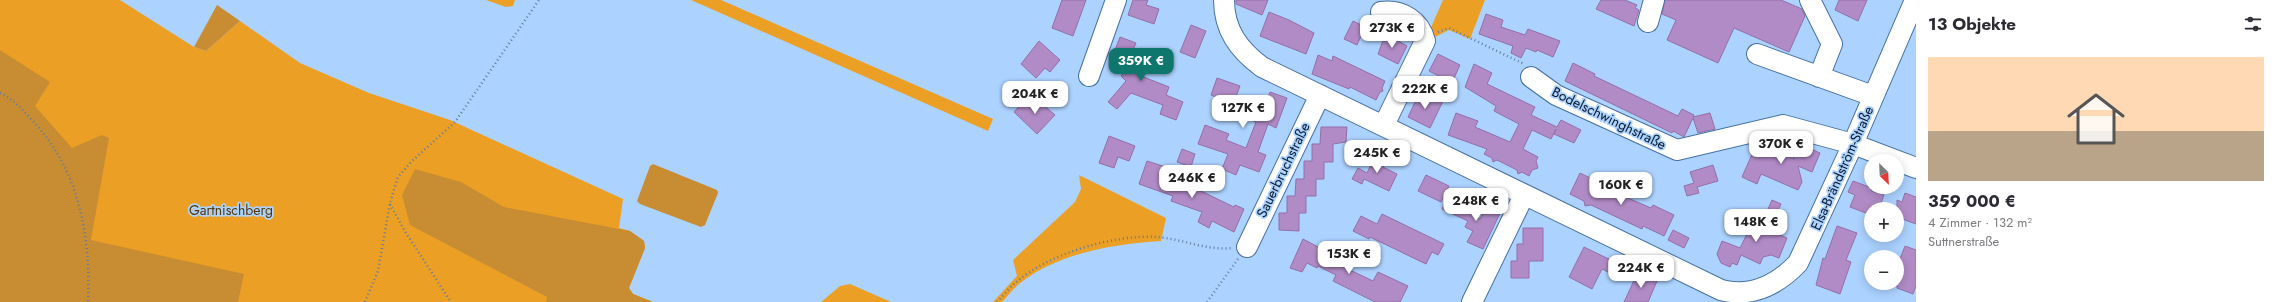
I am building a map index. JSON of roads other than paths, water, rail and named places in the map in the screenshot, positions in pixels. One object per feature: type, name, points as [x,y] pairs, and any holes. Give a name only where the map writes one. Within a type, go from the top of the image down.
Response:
[{"type":"street","points":[[1089,76],[1116,0]]},
{"type":"street","name":"Elsa-Brändström-Straße","points":[[1224,0],[1228,25],[1236,43],[1247,56],[1262,67],[1721,290],[1731,297],[1774,283],[1787,274],[1798,263],[1853,144],[1915,0]]},
{"type":"street","points":[[1648,22],[1654,0]]},
{"type":"street","points":[[1810,0],[1832,44],[1819,77]]},
{"type":"street","points":[[1381,12],[1391,10],[1414,21],[1422,29],[1425,41],[1384,125]]},
{"type":"street","points":[[1757,54],[1873,96]]},
{"type":"street","name":"Bodelschwinghstraße","points":[[1530,77],[1556,95],[1677,150],[1782,124],[1853,144],[1916,168]]},
{"type":"street","name":"Sauerbruchstraße","points":[[1247,247],[1320,94]]},
{"type":"street","points":[[1472,302],[1524,195]]},
{"type":"park label","name":"Gartnischberg","points":[[231,210]]}]
